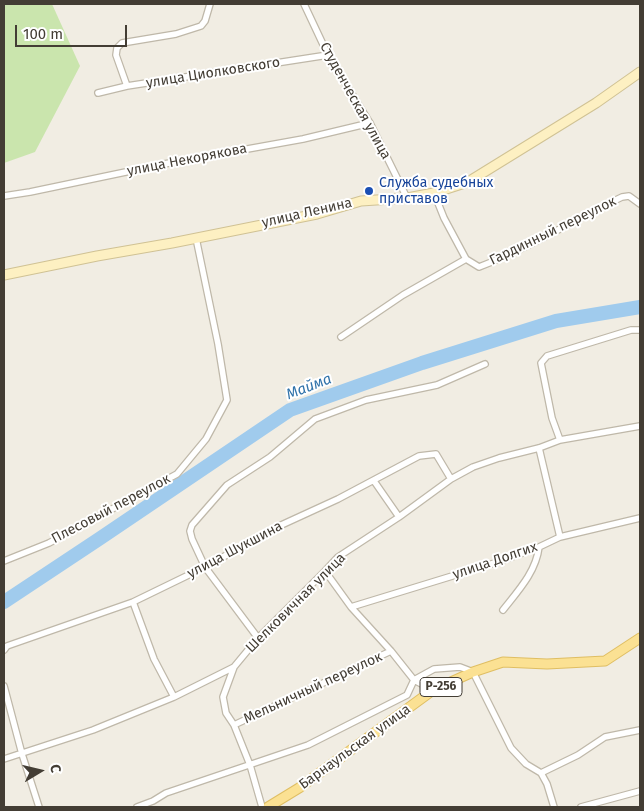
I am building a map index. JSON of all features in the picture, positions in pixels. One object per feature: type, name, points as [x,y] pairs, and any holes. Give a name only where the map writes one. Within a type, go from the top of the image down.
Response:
[{"type":"main road","name":"Барнаульская улица","points":[[268,807],[299,788],[434,690],[473,672],[503,662],[547,664],[605,661],[640,638]]},
{"type":"street","points":[[127,86],[116,55],[117,48],[122,43],[176,34],[201,26],[205,21],[210,4]]},
{"type":"street","name":"Студенческая улица","points":[[304,4],[328,55],[370,123],[407,198]]},
{"type":"street","name":"улица Циолковского","points":[[98,93],[127,86],[328,55]]},
{"type":"street","name":"улица Ленина","points":[[4,275],[317,214],[361,201],[407,198],[434,193],[468,182],[596,103],[640,72]]},
{"type":"street","name":"улица Некорякова","points":[[4,196],[303,139],[370,123]]},
{"type":"street","points":[[341,337],[403,296],[466,259],[444,218],[434,193]]},
{"type":"street","name":"Гардинный переулок","points":[[466,259],[479,267],[506,256],[622,198],[629,196],[640,204]]},
{"type":"street","name":"Плесовый переулок","points":[[4,560],[49,543],[177,474],[206,440],[227,400],[218,344],[196,238]]},
{"type":"street","points":[[560,440],[552,418],[541,363],[546,356],[631,330],[640,330]]},
{"type":"street","points":[[258,638],[205,566],[192,540],[190,531],[192,525],[228,485],[270,457],[315,419],[366,400],[437,385],[485,364]]},
{"type":"street","name":"Шелковичная улица","points":[[4,759],[93,730],[174,697],[234,667],[258,638],[338,557],[452,479],[473,467],[560,440],[640,426]]},
{"type":"street","points":[[539,448],[560,537]]},
{"type":"street","name":"улица Шукшина","points":[[4,650],[7,646],[133,602],[277,527],[374,481],[419,456],[436,454],[452,479]]},
{"type":"street","points":[[374,481],[399,517]]},
{"type":"street","name":"улица Долгих","points":[[351,607],[498,562],[560,537],[640,518]]},
{"type":"street","points":[[503,610],[524,584],[538,558],[539,547]]},
{"type":"street","points":[[326,570],[351,607],[391,651],[414,680],[434,690]]},
{"type":"street","points":[[133,602],[154,659],[174,697]]},
{"type":"street","name":"Мельничный переулок","points":[[234,725],[391,651]]},
{"type":"street","points":[[234,667],[223,697],[226,713],[234,725],[250,765],[262,807]]},
{"type":"street","points":[[137,807],[153,801],[166,793],[308,745],[407,695],[414,680],[434,669],[460,667],[473,672],[511,748],[526,764],[541,773],[547,784],[554,807]]},
{"type":"street","points":[[4,686],[22,754],[39,807]]},
{"type":"street","points":[[541,773],[578,755],[605,737],[640,730]]},
{"type":"street","points":[[581,807],[640,791]]},
{"type":"street","points":[[610,800],[611,807]]},
{"type":"street","points":[[153,801],[156,807]]},
{"type":"green space","points":[[4,4],[52,4],[80,66],[35,152],[4,163]]},
{"type":"waterway","name":"Майма","points":[[4,602],[290,410],[422,363],[556,321],[640,307]]},
{"type":"place","name":"Служба судебных приставов","points":[[369,191]]}]
